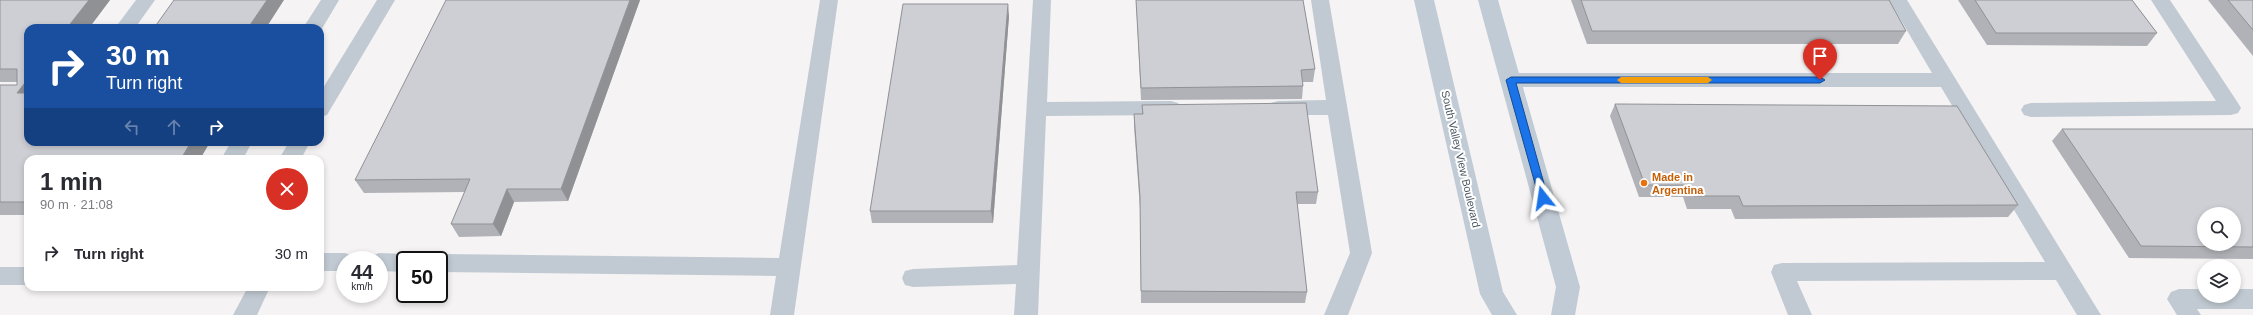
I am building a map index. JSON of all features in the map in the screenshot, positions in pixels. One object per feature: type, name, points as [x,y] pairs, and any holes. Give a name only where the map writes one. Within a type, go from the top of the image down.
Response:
[{"type":"main road","name":"South Valley View Boulevard","points":[[1424,0],[1492,294],[1505,315]]},
{"type":"main road","points":[[1488,0],[1568,286],[1563,315]]},
{"type":"lane","points":[[128,24],[146,0]]},
{"type":"lane","points":[[315,24],[330,0]]},
{"type":"lane","points":[[324,103],[386,0]]},
{"type":"lane","points":[[782,315],[829,0]]},
{"type":"lane","points":[[1026,315],[1042,0]]},
{"type":"lane","points":[[1320,0],[1361,253],[1336,315]]},
{"type":"lane","points":[[1898,0],[2089,315]]},
{"type":"lane","points":[[2031,110],[2231,108],[2160,0]]},
{"type":"lane","points":[[1511,80],[1947,80]]},
{"type":"lane","points":[[1258,108],[1338,107]]},
{"type":"lane","points":[[1036,109],[1187,108]]},
{"type":"lane","points":[[234,155],[240,146]]},
{"type":"lane","points":[[292,155],[298,146]]},
{"type":"lane","points":[[324,262],[336,262]]},
{"type":"lane","points":[[448,263],[789,267]]},
{"type":"lane","points":[[1800,315],[1782,272],[2062,270]]},
{"type":"lane","points":[[913,278],[1028,274]]},
{"type":"lane","points":[[0,276],[24,276]]},
{"type":"lane","points":[[245,315],[257,291]]},
{"type":"lane","points":[[2189,315],[2179,299],[2253,299]]},
{"type":"building","points":[[0,0],[89,0],[70,24],[24,24],[24,84],[17,93],[24,93],[24,146],[189,146],[183,155],[24,155],[24,202],[0,202],[0,85],[17,85],[17,69],[0,69]]},
{"type":"building","points":[[174,0],[267,0],[251,24],[157,24]]},
{"type":"building","points":[[446,0],[630,0],[561,189],[507,189],[493,224],[451,224],[470,179],[355,180]]},
{"type":"building","points":[[1136,0],[1303,0],[1315,69],[1301,70],[1303,86],[1141,88]]},
{"type":"building","points":[[1581,0],[1889,0],[1906,31],[1592,31]]},
{"type":"building","points":[[1975,0],[2132,0],[2157,33],[1996,33]]},
{"type":"building","points":[[2228,0],[2253,0],[2253,30]]},
{"type":"building","points":[[903,4],[1008,4],[991,211],[870,211]]},
{"type":"building","points":[[1306,103],[1318,192],[1296,192],[1307,292],[1141,291],[1140,197],[1134,114],[1143,114],[1142,105]]},
{"type":"building","points":[[1615,104],[1957,106],[2018,205],[1743,206],[1739,196],[1694,196],[1689,185],[1645,185]]},
{"type":"building","points":[[2062,129],[2253,129],[2253,247],[2241,247],[2241,207],[2197,207],[2197,246],[2141,246]]},
{"type":"slow traffic","points":[[1621,80],[1708,80]]},
{"type":"place","name":"Made in Argentina","points":[[1644,183]]},
{"type":"route","points":[[1543,198],[1511,80],[1820,80]]}]
